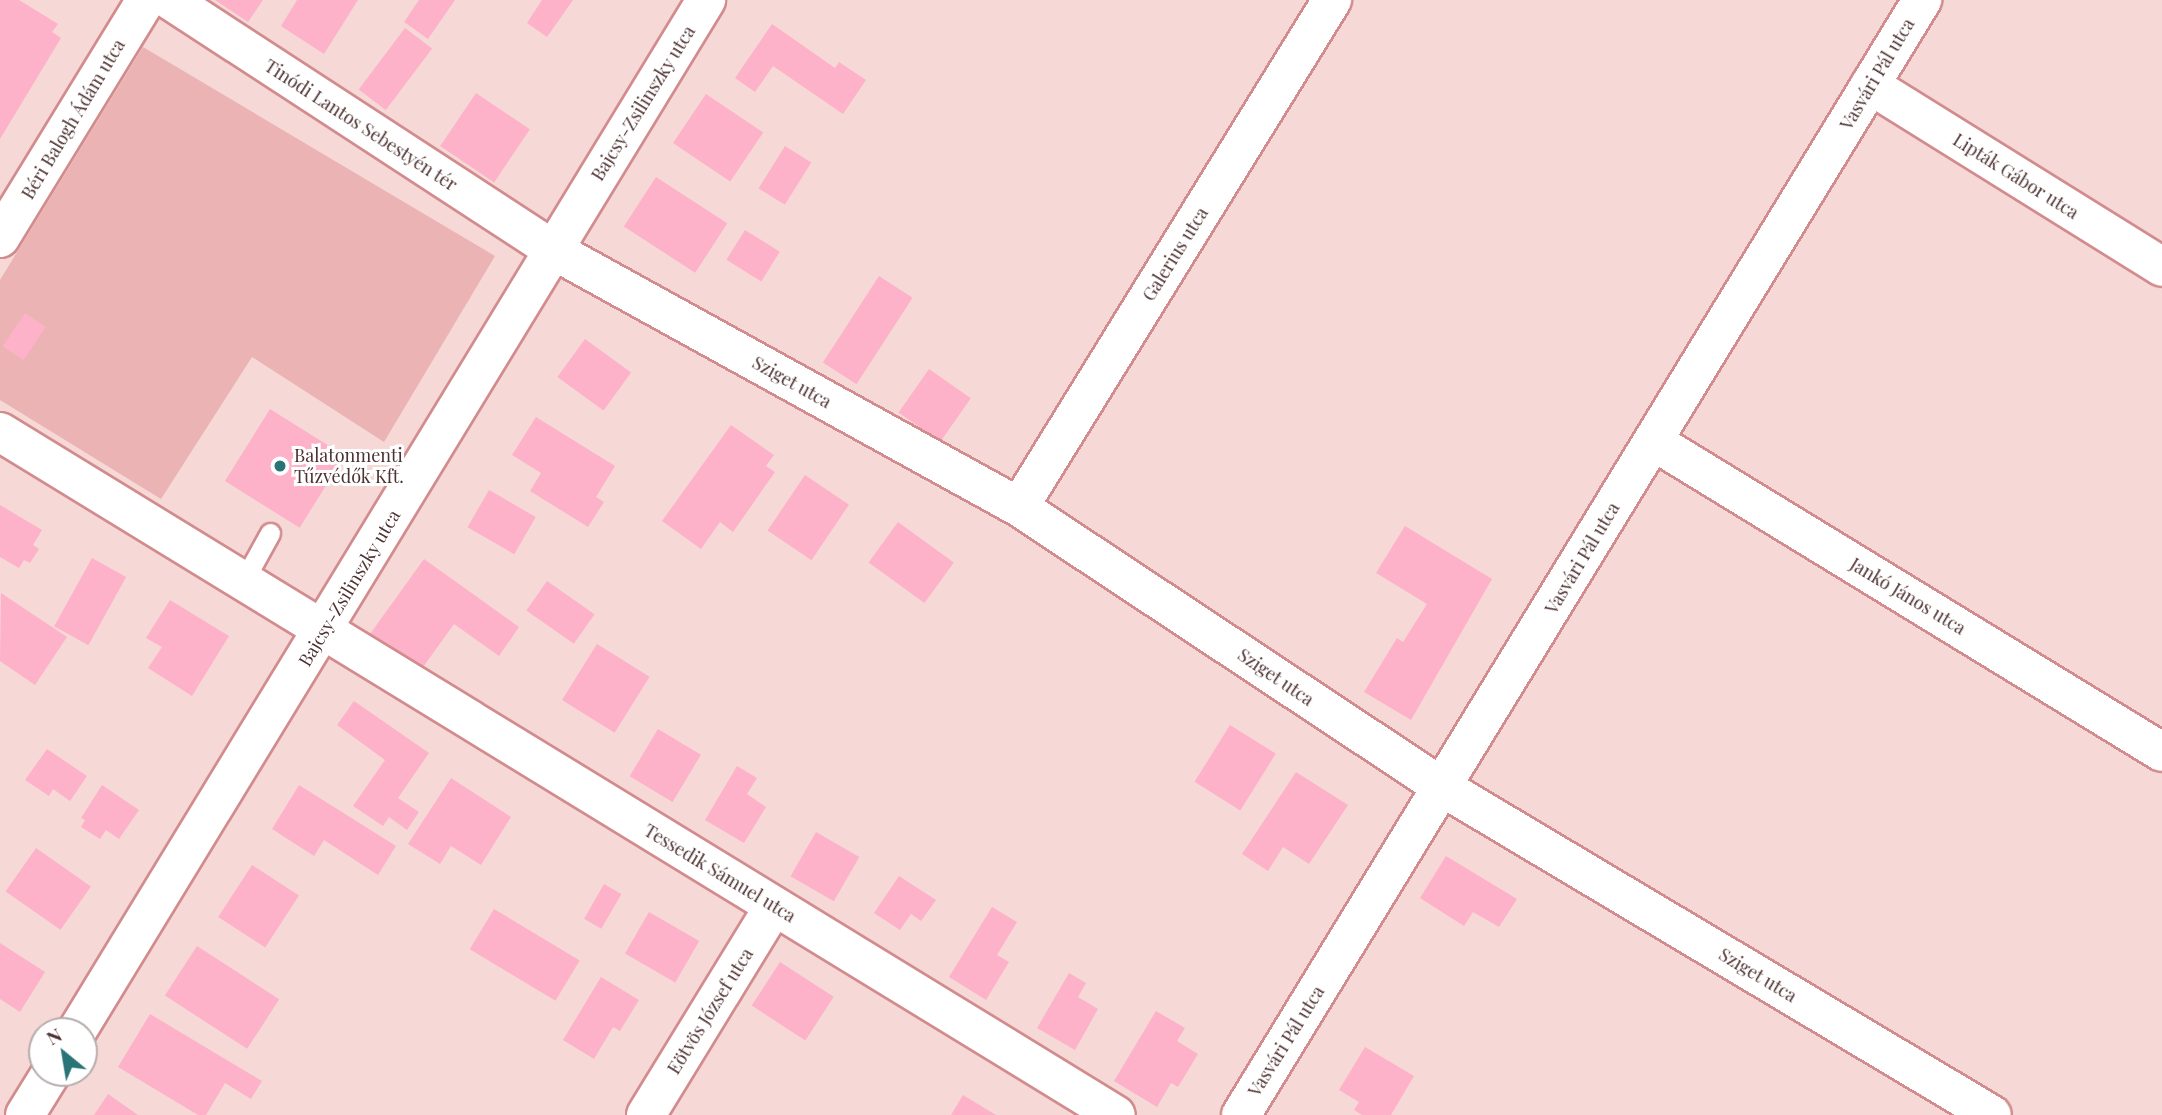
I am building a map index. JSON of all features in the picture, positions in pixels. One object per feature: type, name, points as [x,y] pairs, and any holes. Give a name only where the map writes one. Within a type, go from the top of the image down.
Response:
[{"type":"street","name":"Béri Balogh Ádám utca","points":[[0,238],[146,0]]},
{"type":"street","name":"Tinódi Lantos Sebestyén tér","points":[[170,0],[553,250]]},
{"type":"street","name":"Bajcsy-Zsilinszky utca","points":[[86,1017],[323,632],[706,0]]},
{"type":"street","name":"Galerius utca","points":[[1019,507],[1332,0]]},
{"type":"street","name":"Vasvári Pál utca","points":[[1241,1115],[1922,0]]},
{"type":"street","name":"Lipták Gábor utca","points":[[1870,85],[2162,267]]},
{"type":"street","name":"Sziget utca","points":[[553,250],[1019,507],[1442,787],[1992,1115]]},
{"type":"street","points":[[0,432],[323,632]]},
{"type":"street","name":"Jankó János utca","points":[[1653,441],[2162,752]]},
{"type":"street","name":"Tessedik Sámuel utca","points":[[323,632],[1116,1115]]},
{"type":"street","name":"Eötvös József utca","points":[[646,1115],[774,906]]},
{"type":"street","points":[[25,1115],[42,1087]]},
{"type":"lane","points":[[243,582],[270,533]]},
{"type":"shaded area","points":[[143,47],[495,256],[384,442],[252,357],[161,499],[0,400],[0,280]]},
{"type":"building","points":[[0,0],[19,0],[58,24],[52,32],[61,38],[0,139]]},
{"type":"building","points":[[215,0],[263,0],[248,22]]},
{"type":"building","points":[[297,0],[358,0],[324,54],[281,26]]},
{"type":"building","points":[[419,0],[455,0],[428,39],[404,22]]},
{"type":"building","points":[[542,0],[573,0],[547,37],[527,23]]},
{"type":"building","points":[[772,24],[835,68],[839,62],[866,80],[843,114],[773,66],[755,92],[735,78]]},
{"type":"building","points":[[405,28],[432,48],[386,110],[359,89]]},
{"type":"building","points":[[476,93],[530,129],[494,182],[440,146]]},
{"type":"building","points":[[706,94],[763,133],[730,181],[673,143]]},
{"type":"building","points":[[785,146],[811,162],[785,205],[759,188]]},
{"type":"building","points":[[656,177],[727,223],[695,273],[624,226]]},
{"type":"building","points":[[745,230],[780,252],[761,281],[726,260]]},
{"type":"building","points":[[879,276],[913,298],[856,384],[823,362]]},
{"type":"building","points":[[25,313],[46,327],[23,360],[3,346]]},
{"type":"building","points":[[585,339],[631,373],[603,411],[557,377]]},
{"type":"building","points":[[929,369],[971,398],[940,442],[899,412]]},
{"type":"building","points":[[270,409],[345,456],[300,528],[225,481]]},
{"type":"building","points":[[536,417],[615,466],[596,497],[604,502],[588,527],[530,491],[541,473],[512,455]]},
{"type":"building","points":[[731,425],[774,455],[766,466],[775,472],[733,532],[720,522],[701,549],[662,521]]},
{"type":"building","points":[[805,475],[849,505],[811,560],[768,531]]},
{"type":"building","points":[[489,490],[536,517],[514,554],[468,527]]},
{"type":"building","points":[[0,505],[42,530],[33,545],[39,549],[30,563],[24,560],[19,568],[0,557]]},
{"type":"building","points":[[898,522],[954,563],[924,603],[869,562]]},
{"type":"building","points":[[1405,526],[1492,579],[1411,720],[1364,692],[1397,638],[1403,642],[1427,604],[1376,573]]},
{"type":"building","points":[[92,558],[126,577],[88,645],[54,626]]},
{"type":"building","points":[[424,559],[519,627],[499,656],[454,624],[421,670],[370,634]]},
{"type":"building","points":[[547,581],[595,614],[574,644],[526,610]]},
{"type":"building","points":[[1,593],[67,637],[35,685],[0,661]]},
{"type":"building","points":[[170,600],[229,636],[192,696],[148,668],[162,647],[146,638]]},
{"type":"building","points":[[597,644],[650,677],[615,733],[562,700]]},
{"type":"building","points":[[354,701],[429,753],[398,798],[419,812],[407,830],[389,817],[383,826],[353,806],[385,760],[337,725]]},
{"type":"building","points":[[1230,725],[1276,754],[1240,810],[1194,782]]},
{"type":"building","points":[[658,729],[701,755],[673,802],[630,776]]},
{"type":"building","points":[[47,749],[87,776],[70,801],[53,789],[49,796],[25,780]]},
{"type":"building","points":[[737,766],[757,778],[747,794],[766,807],[744,843],[705,820]]},
{"type":"building","points":[[1296,772],[1348,805],[1309,864],[1283,847],[1268,871],[1242,854]]},
{"type":"building","points":[[451,778],[511,817],[481,865],[451,846],[440,864],[408,844]]},
{"type":"building","points":[[102,785],[139,810],[119,839],[106,830],[100,839],[81,827],[85,820],[81,818]]},
{"type":"building","points":[[299,785],[396,846],[378,875],[324,840],[314,856],[272,829]]},
{"type":"building","points":[[816,832],[859,857],[834,901],[790,876]]},
{"type":"building","points":[[36,848],[91,886],[60,930],[6,891]]},
{"type":"building","points":[[1446,856],[1517,899],[1499,927],[1473,912],[1464,926],[1420,898]]},
{"type":"building","points":[[252,865],[299,895],[265,947],[218,917]]},
{"type":"building","points":[[899,876],[936,900],[921,921],[911,914],[900,930],[874,913]]},
{"type":"building","points":[[604,884],[621,894],[601,929],[584,919]]},
{"type":"building","points":[[992,907],[1017,922],[997,955],[1009,962],[986,1000],[949,977]]},
{"type":"building","points":[[494,909],[580,961],[556,1001],[470,949]]},
{"type":"building","points":[[649,912],[699,941],[675,983],[625,954]]},
{"type":"building","points":[[0,943],[45,972],[20,1012],[0,999]]},
{"type":"building","points":[[197,946],[279,999],[247,1049],[165,995]]},
{"type":"building","points":[[780,962],[834,997],[805,1040],[752,1006]]},
{"type":"building","points":[[1069,973],[1086,983],[1078,997],[1098,1009],[1075,1050],[1037,1028]]},
{"type":"building","points":[[601,977],[639,1000],[620,1031],[613,1027],[594,1059],[563,1040]]},
{"type":"building","points":[[1156,1011],[1185,1028],[1177,1041],[1198,1054],[1178,1087],[1171,1083],[1157,1107],[1114,1081]]},
{"type":"building","points":[[150,1014],[262,1081],[251,1099],[225,1083],[206,1115],[198,1115],[118,1067]]},
{"type":"building","points":[[1365,1047],[1414,1076],[1391,1115],[1362,1115],[1354,1110],[1359,1102],[1339,1090]]},
{"type":"building","points":[[108,1094],[138,1115],[94,1115]]},
{"type":"building","points":[[963,1095],[996,1115],[951,1115]]},
{"type":"place","name":"Balatonmenti Tűzvédők Kft.","points":[[280,466]]}]
